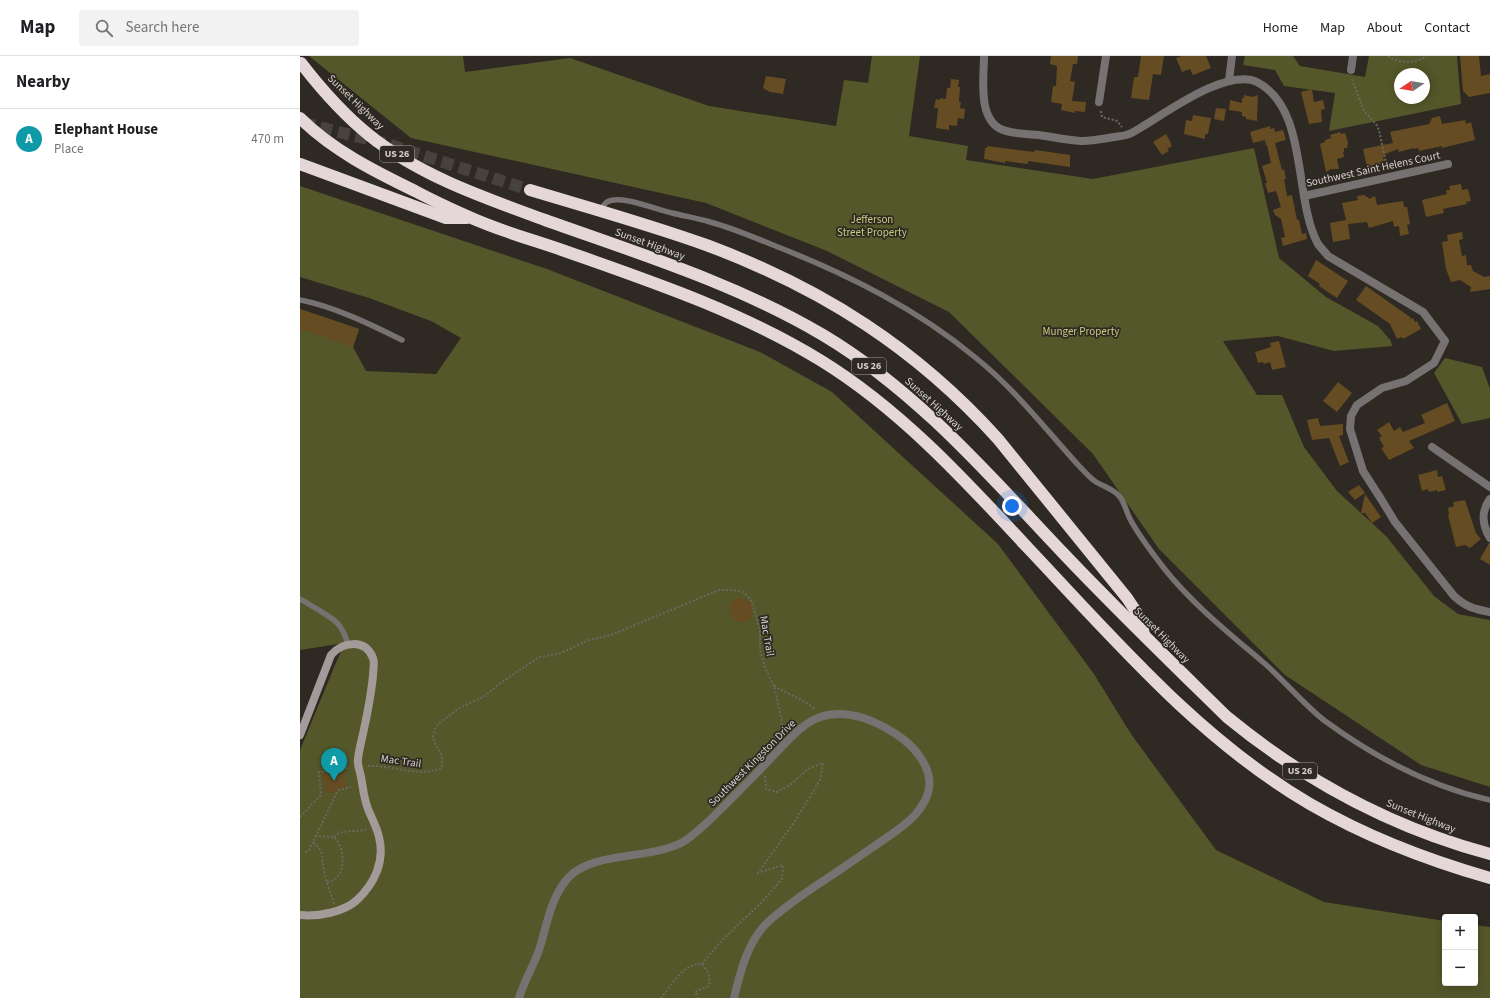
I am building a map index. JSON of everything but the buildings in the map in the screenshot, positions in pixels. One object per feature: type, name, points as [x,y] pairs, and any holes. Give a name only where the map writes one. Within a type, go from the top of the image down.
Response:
[{"type":"highway","name":"Sunset Highway","points":[[301,63],[338,106],[369,135],[395,153],[426,171],[471,192],[737,291],[823,335],[858,358],[914,402],[974,458],[1095,587],[1227,717],[1255,740],[1314,780],[1361,806],[1402,824],[1452,843],[1490,854]]},
{"type":"highway","name":"US 26","points":[[300,118],[343,153],[382,175],[470,218],[657,284],[732,313],[768,331],[822,362],[850,380],[905,424],[947,463],[1143,669],[1183,708],[1226,746],[1261,772],[1304,800],[1357,829],[1422,857],[1490,878]]},
{"type":"highway","points":[[300,164],[446,218],[470,218]]},
{"type":"highway","points":[[530,190],[708,246],[779,275],[838,307],[901,348],[976,414],[998,439],[1126,598],[1141,619],[1144,635]]},
{"type":"street","points":[[984,56],[985,107],[988,116],[998,127],[1013,132],[1082,141],[1129,135],[1207,88],[1229,81],[1242,80],[1256,82],[1278,99],[1288,116],[1304,196],[1313,232],[1319,245],[1328,256],[1423,312],[1446,341],[1434,363],[1406,381],[1382,388],[1358,405],[1351,416],[1350,429],[1363,471],[1400,528],[1446,586],[1463,604],[1475,609],[1490,612]]},
{"type":"street","points":[[1099,102],[1106,56]]},
{"type":"street","points":[[1229,81],[1232,56]]},
{"type":"street","points":[[1351,74],[1353,56]]},
{"type":"street","name":"Southwest Saint Helens Court","points":[[1304,196],[1448,164]]},
{"type":"street","points":[[1432,448],[1490,487]]},
{"type":"street","points":[[1490,499],[1486,506],[1483,520],[1490,538]]},
{"type":"street","points":[[300,735],[331,655],[336,649],[348,644],[355,644],[368,649],[374,662],[370,701],[358,760],[364,796],[379,837],[381,850],[377,874],[355,902],[336,911],[308,916],[300,915]]},
{"type":"street","name":"Southwest Kingston Drive","points":[[519,998],[538,954],[555,898],[569,877],[581,868],[598,862],[673,847],[685,841],[702,828],[794,734],[822,716],[837,714],[854,715],[888,728],[918,753],[927,771],[929,789],[927,797],[915,814],[898,830],[798,899],[765,926],[752,943],[740,974],[734,998]]},
{"type":"lane","points":[[599,211],[606,203],[610,201],[626,201],[709,221],[805,258],[869,287],[905,307],[977,358],[1035,415],[1093,480],[1115,492],[1122,499],[1128,516],[1140,536],[1165,570],[1230,634],[1267,666],[1324,720],[1386,758],[1413,772],[1447,788],[1490,800]]},
{"type":"lane","points":[[300,300],[310,302],[362,321],[402,340]]},
{"type":"lane","points":[[300,599],[329,616],[336,622],[342,628],[348,644]]},
{"type":"path","points":[[1388,56],[1395,61],[1404,63],[1418,61],[1427,56]]},
{"type":"path","points":[[1351,74],[1364,111],[1376,124],[1379,130],[1387,167]]},
{"type":"path","points":[[1099,102],[1102,117],[1116,121],[1129,135]]},
{"type":"path","name":"Mac Trail","points":[[368,766],[381,766],[425,773],[442,768],[441,752],[436,746],[433,737],[435,729],[439,723],[461,707],[483,697],[539,657],[561,653],[589,640],[611,635],[718,590],[743,592],[752,600],[760,630],[760,650],[766,670],[774,686],[782,721],[781,728],[772,744]]},
{"type":"path","points":[[774,686],[810,705],[822,716]]},
{"type":"path","points":[[702,964],[720,942],[762,902],[782,879],[783,865],[758,873],[795,821],[820,780],[823,763],[808,769],[790,785],[777,792],[766,789],[763,766]]},
{"type":"path","points":[[300,817],[321,795],[319,772],[348,768]]},
{"type":"path","points":[[305,852],[309,850],[337,792],[339,790],[351,787]]},
{"type":"path","points":[[334,837],[341,831],[359,831],[375,826]]},
{"type":"path","points":[[315,836],[334,837],[338,840],[340,847],[342,864],[338,876],[327,882]]},
{"type":"path","points":[[313,842],[320,848],[323,858],[323,870],[336,911]]},
{"type":"path","points":[[661,998],[682,972],[690,965],[696,963],[702,964],[708,972],[710,982],[708,986],[695,992],[698,998]]},
{"type":"green space","points":[[309,56],[463,56],[465,72],[570,58],[709,106],[836,126],[844,80],[868,83],[872,56],[920,56],[909,136],[968,146],[966,160],[1093,179],[1254,148],[1279,258],[1326,297],[1378,326],[1391,341],[1392,346],[1334,351],[1278,336],[1223,341],[1257,395],[1282,395],[1304,447],[1337,491],[1386,536],[1434,596],[1458,614],[1490,620],[1490,787],[1421,765],[1285,675],[1159,549],[1093,454],[949,312],[827,251],[706,203],[411,138]]},
{"type":"green space","points":[[1245,56],[1293,56],[1300,66],[1365,77],[1369,56],[1457,56],[1461,104],[1329,131],[1335,93],[1284,86],[1275,70],[1243,65]]},
{"type":"green space","points":[[300,186],[547,269],[760,352],[832,392],[998,544],[1094,674],[1131,734],[1216,850],[1324,902],[1442,921],[1442,986],[1478,986],[1478,925],[1490,927],[1490,998],[300,998],[300,750],[345,643],[300,650],[300,309],[359,329],[353,347],[366,371],[436,374],[461,338],[431,321],[369,298],[300,277]]},
{"type":"green space","points":[[1445,358],[1482,367],[1490,389],[1490,418],[1462,424],[1434,373]]},
{"type":"tunnel","points":[[303,123],[387,144],[530,190]]},
{"type":"place","name":"Elephant House","points":[[334,781]]},
{"type":"park label","name":"Jefferson Street Property","points":[[872,225]]},
{"type":"park label","name":"Munger Property","points":[[1081,331]]}]
